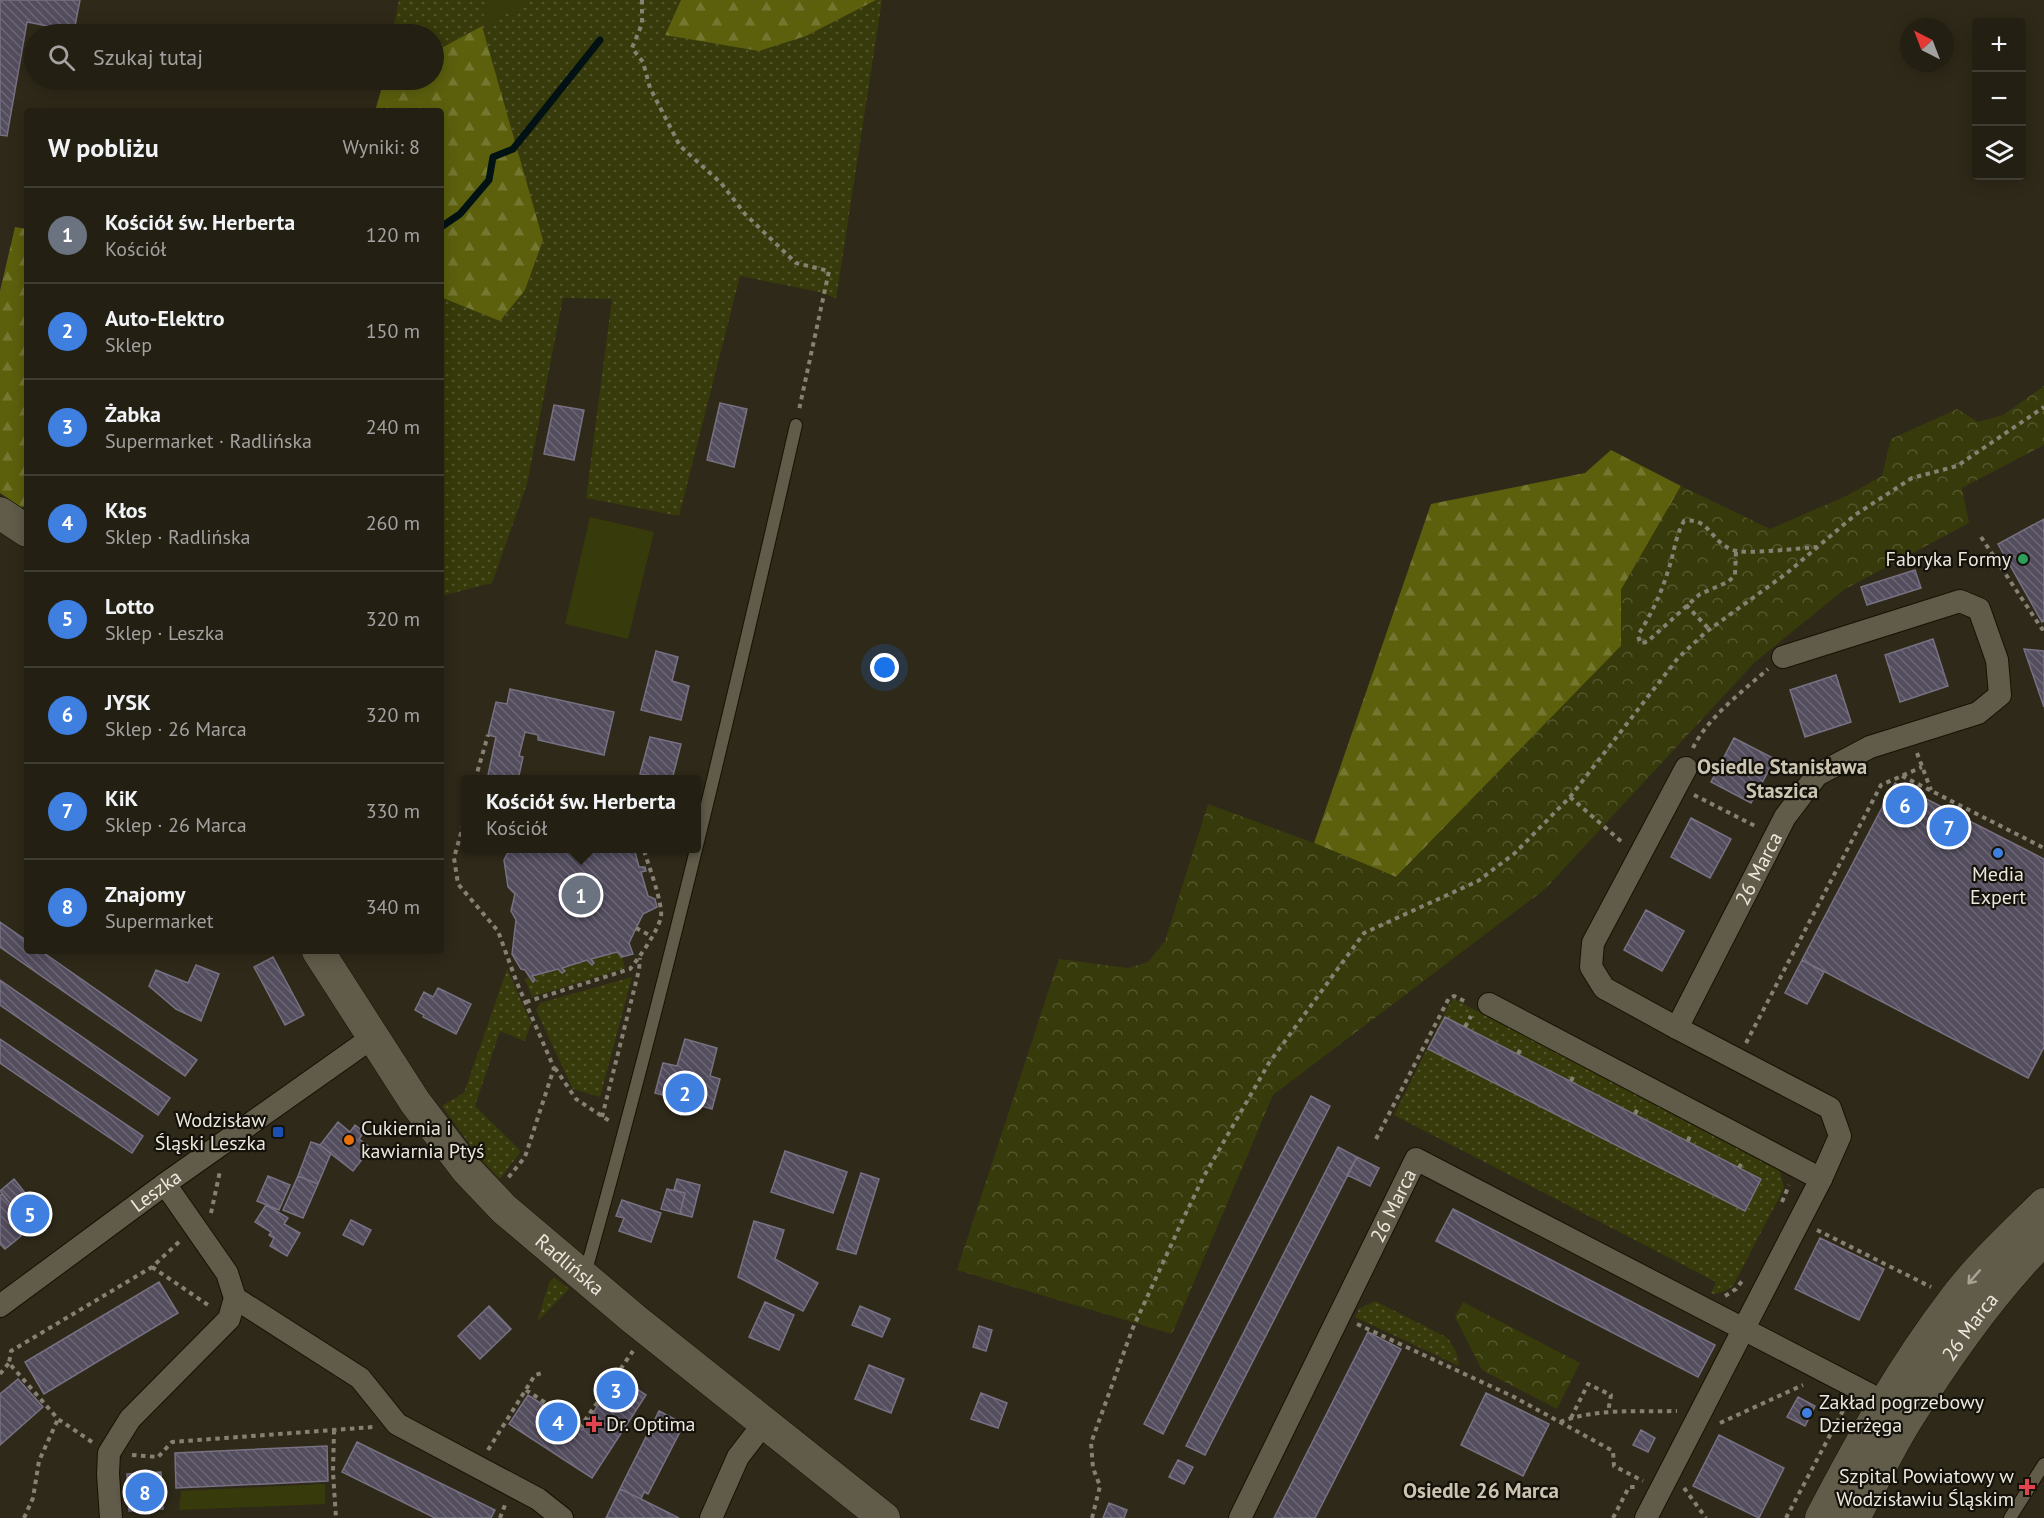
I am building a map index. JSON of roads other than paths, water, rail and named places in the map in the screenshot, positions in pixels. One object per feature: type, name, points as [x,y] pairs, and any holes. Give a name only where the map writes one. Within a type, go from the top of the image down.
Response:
[{"type":"street","points":[[0,513],[24,529]]},
{"type":"street","name":"26 Marca","points":[[1677,1028],[1785,817],[1818,775],[1870,747],[1978,713],[2000,695],[1997,660],[1979,609],[1960,601],[1783,657]]},
{"type":"street","points":[[1646,1518],[1821,1179],[1840,1136],[1830,1108],[1604,988],[1591,967],[1593,943],[1682,777]]},
{"type":"street","name":"Radlińska","points":[[320,954],[415,1102],[466,1170],[504,1209],[584,1278],[884,1518]]},
{"type":"street","points":[[1482,1005],[1821,1179]]},
{"type":"street","name":"Leszka","points":[[0,1306],[165,1184],[373,1037]]},
{"type":"street","name":"26 Marca","points":[[1240,1518],[1416,1160],[1884,1402]]},
{"type":"street","points":[[165,1184],[226,1273],[232,1308]]},
{"type":"street","name":"26 Marca","points":[[1821,1518],[1884,1402],[1957,1296],[2044,1204]]},
{"type":"street","name":"26 Marca","points":[[1854,1518],[1905,1423],[1937,1374],[1984,1309],[2044,1239]]},
{"type":"street","points":[[232,1308],[360,1378],[397,1424],[538,1499],[562,1518]]},
{"type":"street","points":[[111,1518],[109,1453],[130,1419],[232,1308]]},
{"type":"street","points":[[711,1518],[738,1457],[765,1422]]},
{"type":"lane","points":[[701,832],[795,425]]},
{"type":"lane","points":[[584,1278],[660,997],[696,853]]},
{"type":"lane","points":[[2010,1518],[2044,1464]]},
{"type":"waterway","points":[[444,225],[460,214],[489,180],[493,157],[513,149],[600,40]]},
{"type":"place","name":"Fabryka Formy","points":[[2023,559]]},
{"type":"place","name":"JYSK","points":[[1905,805]]},
{"type":"place","name":"KiK","points":[[1949,827]]},
{"type":"place","name":"Media Expert","points":[[1998,853]]},
{"type":"place","name":"Kościół św. Herberta","points":[[581,895]]},
{"type":"place","name":"Auto-Elektro","points":[[685,1093]]},
{"type":"place","name":"Wodzisław Śląski Leszka","points":[[278,1132]]},
{"type":"place","name":"Cukiernia i kawiarnia Ptyś","points":[[349,1140]]},
{"type":"place","name":"Lotto","points":[[30,1214]]},
{"type":"place","name":"Żabka","points":[[616,1390]]},
{"type":"place","name":"Zakład pogrzebowy Dzierżęga","points":[[1807,1413]]},
{"type":"place","name":"Kłos","points":[[558,1422]]},
{"type":"place","name":"Dr. Optima","points":[[594,1424]]},
{"type":"place","name":"Szpital Powiatowy w Wodzisławiu Śląskim","points":[[2027,1487]]},
{"type":"place","name":"Znajomy","points":[[145,1492]]},
{"type":"district","name":"Osiedle Stanisława Staszica","points":[[1782,778]]},
{"type":"district","name":"Osiedle 26 Marca","points":[[1481,1490]]}]
